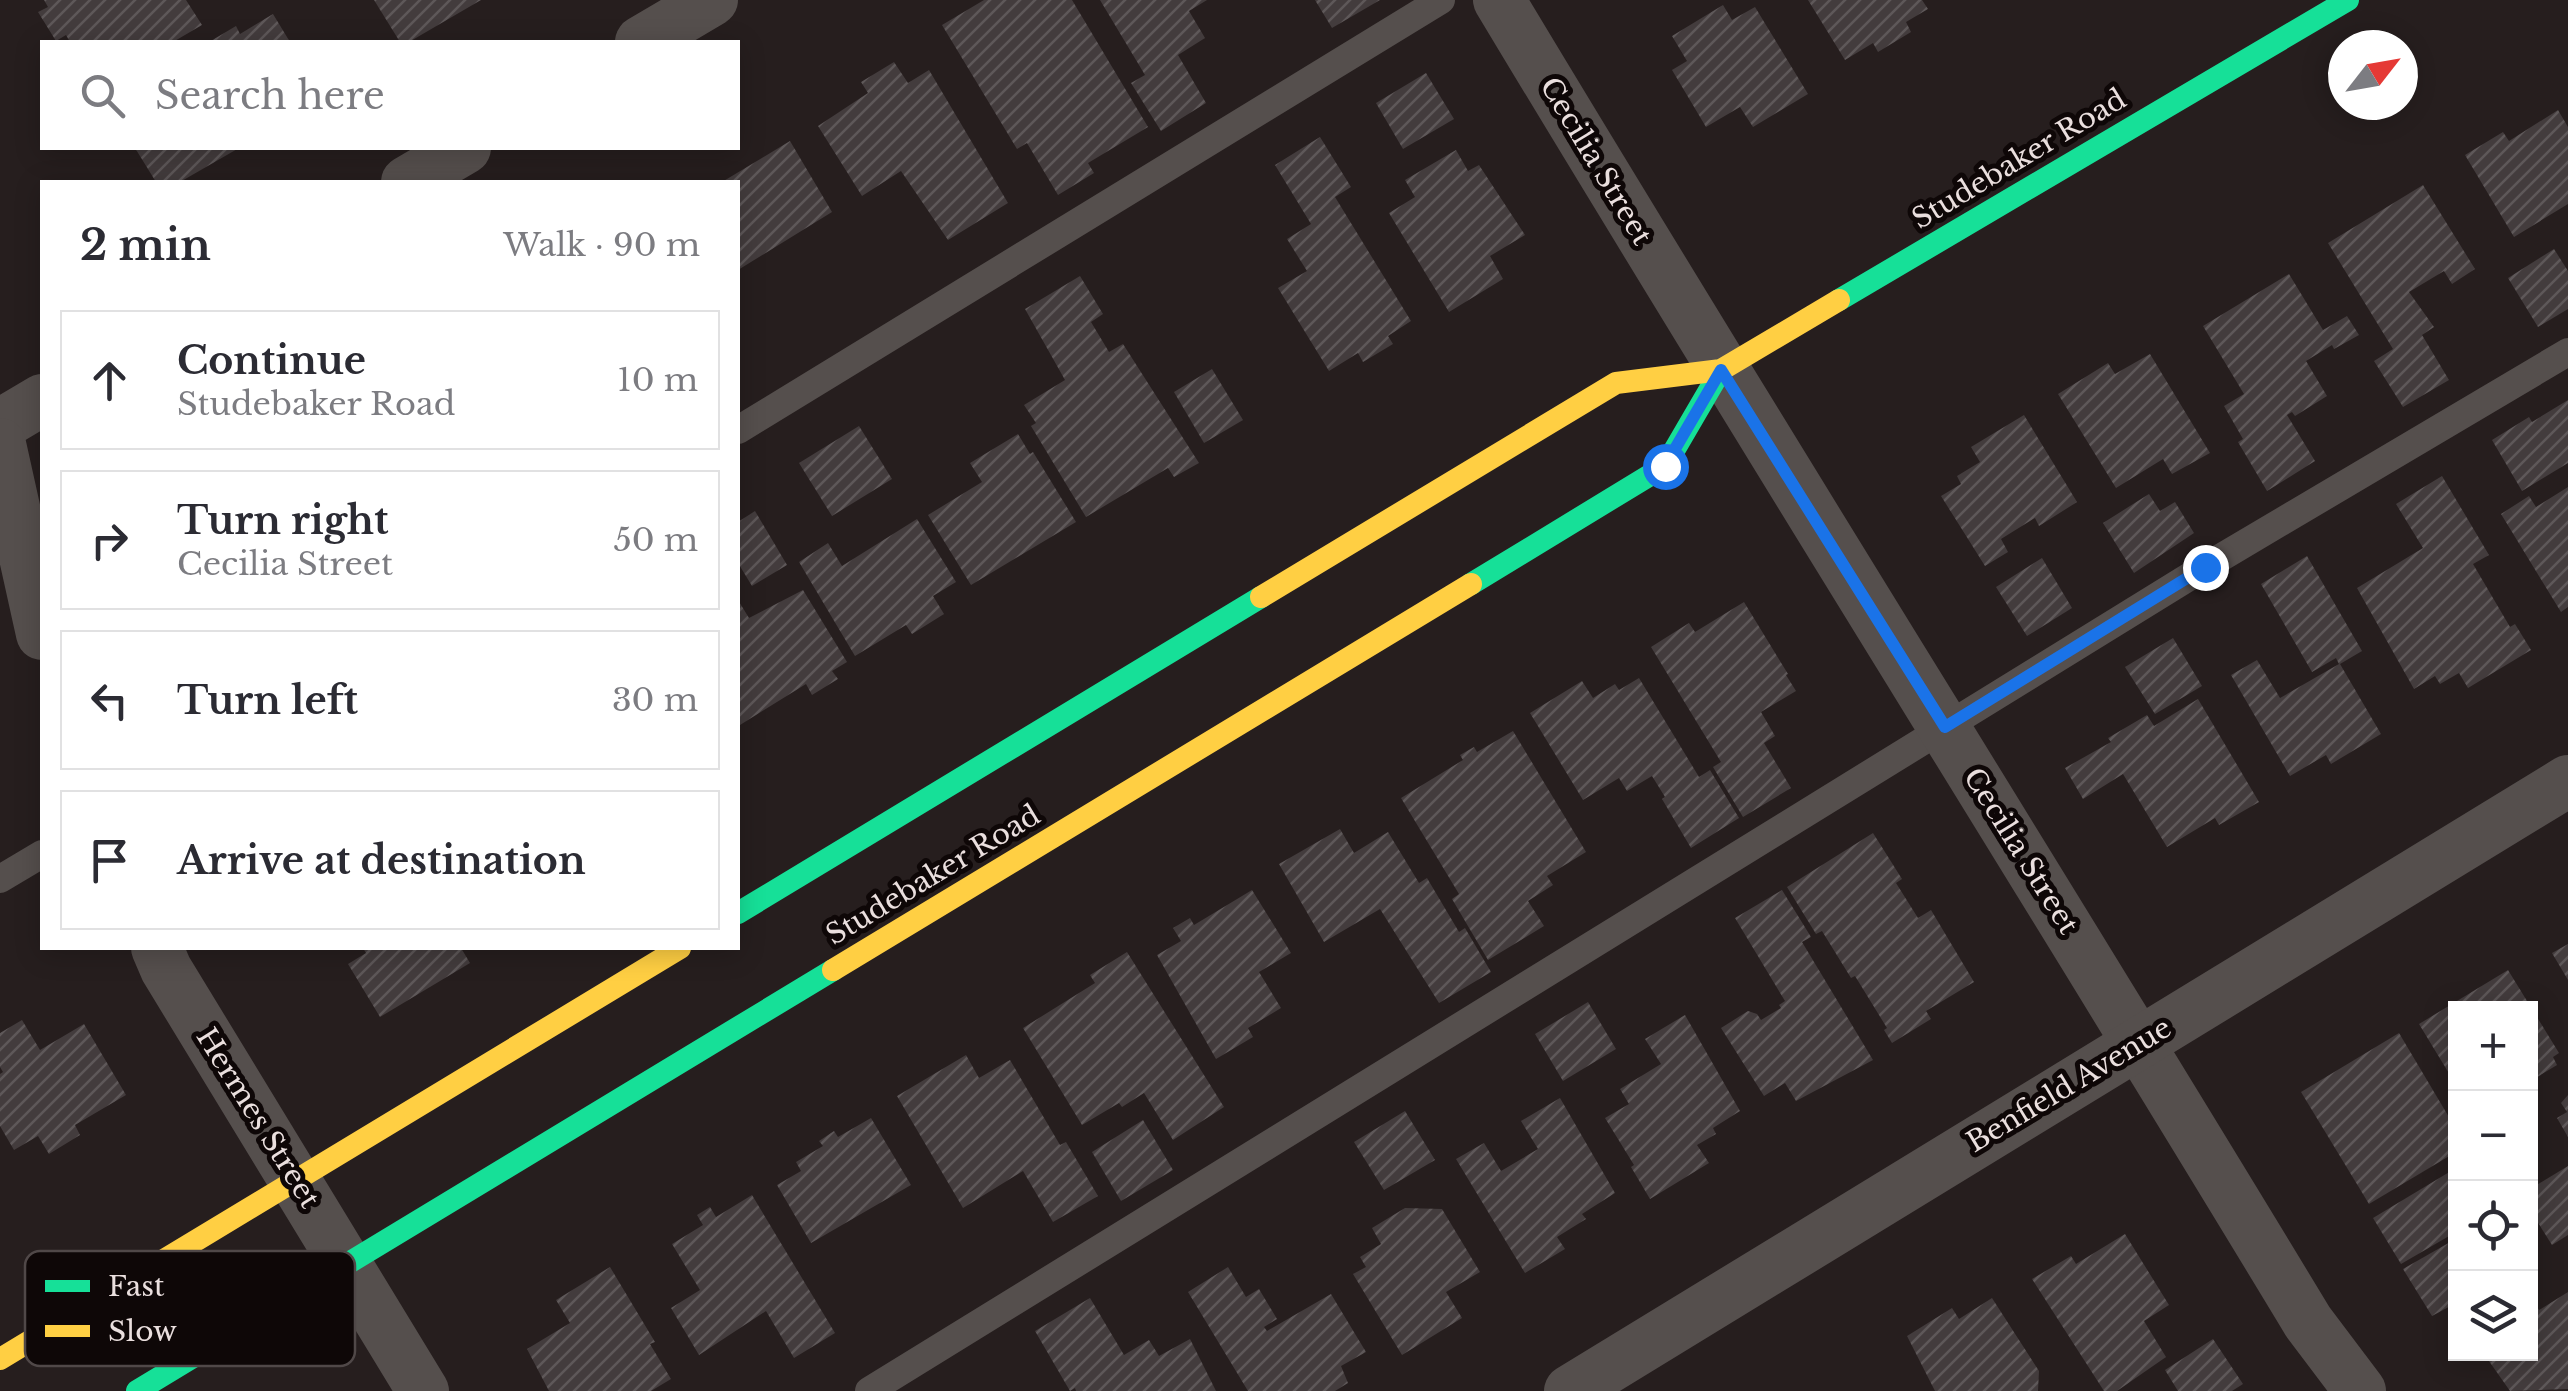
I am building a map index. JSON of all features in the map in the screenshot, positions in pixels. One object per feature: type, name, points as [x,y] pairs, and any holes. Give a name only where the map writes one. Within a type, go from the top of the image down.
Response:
[{"type":"main road","name":"Studebaker Road","points":[[740,912],[1616,382],[1721,370],[2348,0]]},
{"type":"main road","name":"Studebaker Road","points":[[355,1262],[1665,466],[1721,370]]},
{"type":"main road","points":[[179,1251],[677,950]]},
{"type":"main road","points":[[0,1359],[25,1344]]},
{"type":"main road","name":"Studebaker Road","points":[[137,1391],[179,1366]]},
{"type":"street","name":"Cecilia Street","points":[[1499,0],[1721,370],[1945,727],[2308,1322],[2360,1391]]},
{"type":"street","points":[[645,40],[695,4]]},
{"type":"street","points":[[410,180],[463,150]]},
{"type":"street","points":[[0,425],[40,401]]},
{"type":"street","points":[[0,444],[40,625]]},
{"type":"street","name":"Benfield Avenue","points":[[1570,1391],[2568,781]]},
{"type":"street","name":"Hermes Street","points":[[158,950],[339,1251]]},
{"type":"street","name":"Hermes Street","points":[[355,1278],[423,1391]]},
{"type":"lane","points":[[740,429],[1441,0]]},
{"type":"lane","points":[[870,1391],[2205,567],[2568,352]]},
{"type":"lane","points":[[0,879],[40,855]]},
{"type":"building","points":[[44,0],[186,0],[202,25],[176,40],[69,40],[66,35],[55,40],[38,12],[48,7]]},
{"type":"building","points":[[374,0],[481,0],[412,40],[399,40]]},
{"type":"building","points":[[984,0],[1072,0],[1148,127],[1088,163],[1094,173],[1058,195],[1027,143],[1017,149],[942,25]]},
{"type":"building","points":[[1100,0],[1207,0],[1189,11],[1205,38],[1178,55],[1206,103],[1161,131],[1131,83],[1145,75]]},
{"type":"building","points":[[1315,0],[1380,0],[1332,28]]},
{"type":"building","points":[[1808,0],[1922,0],[1928,9],[1906,22],[1911,32],[1878,52],[1873,43],[1845,60]]},
{"type":"building","points":[[1723,5],[1732,20],[1755,7],[1808,94],[1753,127],[1740,107],[1706,127],[1672,70],[1687,61],[1672,36]]},
{"type":"building","points":[[273,14],[289,40],[212,40],[236,26],[240,34]]},
{"type":"building","points":[[894,62],[908,83],[929,70],[1008,203],[948,240],[901,171],[862,196],[818,126],[868,93],[861,82]]},
{"type":"building","points":[[1426,73],[1454,119],[1403,149],[1376,103]]},
{"type":"building","points":[[2558,110],[2568,127],[2568,204],[2514,237],[2465,155],[2503,132],[2509,141]]},
{"type":"building","points":[[1320,137],[1351,187],[1335,197],[1411,321],[1388,336],[1393,344],[1363,362],[1358,353],[1329,371],[1278,288],[1307,271],[1287,239],[1311,224],[1275,165]]},
{"type":"building","points":[[790,141],[832,212],[740,269],[740,180],[725,180]]},
{"type":"building","points":[[136,150],[236,150],[183,180],[155,180]]},
{"type":"building","points":[[1456,150],[1468,171],[1479,165],[1525,235],[1490,256],[1503,279],[1449,312],[1389,213],[1415,197],[1405,180]]},
{"type":"building","points":[[2423,185],[2475,269],[2452,284],[2444,271],[2409,292],[2434,327],[2422,335],[2449,380],[2403,407],[2374,361],[2393,349],[2328,243]]},
{"type":"building","points":[[2554,249],[2568,271],[2568,309],[2538,327],[2508,278]]},
{"type":"building","points":[[2289,274],[2323,330],[2347,316],[2359,335],[2306,361],[2327,396],[2295,416],[2292,412],[2287,415],[2315,461],[2267,491],[2238,442],[2243,439],[2224,406],[2244,394],[2203,326]]},
{"type":"building","points":[[1080,276],[1103,314],[1091,322],[1109,352],[1123,344],[1199,463],[1174,477],[1168,468],[1086,517],[1031,426],[1036,423],[1024,405],[1065,380],[1025,309]]},
{"type":"building","points":[[2150,354],[2210,453],[2172,474],[2163,459],[2116,488],[2058,394],[2108,363],[2115,374]]},
{"type":"building","points":[[1212,369],[1243,420],[1204,443],[1174,392]]},
{"type":"building","points":[[2568,400],[2568,463],[2522,491],[2492,440],[2529,417],[2532,422]]},
{"type":"building","points":[[2024,415],[2077,502],[2039,526],[2035,518],[2001,539],[2008,552],[1985,566],[1941,496],[1961,484],[1957,476],[1980,462],[1971,447]]},
{"type":"building","points":[[859,426],[892,479],[832,516],[799,463]]},
{"type":"building","points":[[1018,434],[1076,522],[971,585],[928,515],[982,482],[970,463]]},
{"type":"building","points":[[2442,476],[2489,555],[2473,564],[2510,627],[2515,624],[2531,650],[2468,688],[2459,673],[2440,684],[2435,676],[2414,689],[2357,588],[2423,548],[2396,504]]},
{"type":"building","points":[[2568,487],[2568,607],[2561,612],[2501,514],[2529,496],[2536,507]]},
{"type":"building","points":[[2149,494],[2160,511],[2175,502],[2194,533],[2134,573],[2103,523]]},
{"type":"building","points":[[755,511],[787,565],[752,586],[740,566],[740,521]]},
{"type":"building","points":[[917,519],[956,582],[933,596],[944,614],[912,634],[906,625],[855,656],[799,562],[828,543],[842,566]]},
{"type":"building","points":[[2307,556],[2362,651],[2340,664],[2381,734],[2331,764],[2326,755],[2290,776],[2231,675],[2257,660],[2280,698],[2339,664],[2336,658],[2312,672],[2261,584]]},
{"type":"building","points":[[2042,558],[2072,608],[2027,636],[1996,587]]},
{"type":"building","points":[[803,590],[847,662],[832,671],[838,679],[812,695],[806,684],[740,725],[740,603],[749,618]]},
{"type":"building","points":[[1744,602],[1796,691],[1761,712],[1775,736],[1764,743],[1791,788],[1743,817],[1713,767],[1721,762],[1651,647],[1689,623],[1695,632]]},
{"type":"building","points":[[2173,638],[2202,686],[2155,714],[2125,667]]},
{"type":"building","points":[[1639,678],[1699,777],[1710,770],[1739,818],[1691,848],[1652,776],[1627,791],[1619,778],[1583,800],[1530,713],[1582,681],[1593,698],[1615,684],[1619,690]]},
{"type":"building","points":[[2198,699],[2259,802],[2219,825],[2215,818],[2167,847],[2123,774],[2083,799],[2065,768],[2111,742],[2108,738],[2147,715],[2154,726]]},
{"type":"building","points":[[1513,731],[1586,852],[1547,876],[1553,885],[1528,901],[1544,926],[1488,960],[1452,899],[1459,894],[1401,798],[1463,760],[1460,755],[1474,747],[1477,752]]},
{"type":"building","points":[[1340,829],[1354,853],[1388,832],[1419,883],[1427,878],[1459,932],[1465,928],[1491,972],[1439,1003],[1380,909],[1324,942],[1279,864]]},
{"type":"building","points":[[1873,833],[1902,879],[1896,883],[1918,918],[1931,910],[1974,982],[1926,1011],[1931,1019],[1892,1043],[1855,976],[1851,978],[1822,931],[1816,934],[1787,887]]},
{"type":"building","points":[[1252,890],[1291,953],[1259,972],[1281,1008],[1248,1028],[1253,1037],[1216,1059],[1157,955],[1181,941],[1173,928],[1190,918],[1194,925]]},
{"type":"building","points":[[1782,890],[1811,937],[1802,942],[1873,1060],[1796,1101],[1785,1083],[1764,1096],[1721,1028],[1748,1011],[1761,1020],[1781,1008],[1779,1005],[1785,1001],[1735,918]]},
{"type":"building","points":[[2568,944],[2568,980],[2552,953]]},
{"type":"building","points":[[364,950],[462,950],[470,963],[380,1017],[348,964],[366,953]]},
{"type":"building","points":[[1127,952],[1224,1107],[1173,1140],[1144,1093],[1082,1125],[1023,1028],[1095,983],[1090,975]]},
{"type":"building","points":[[2508,970],[2527,1001],[2457,1001]]},
{"type":"building","points":[[1588,1002],[1616,1049],[1563,1081],[1535,1034]]},
{"type":"building","points":[[2448,1006],[2448,1072],[2419,1024]]},
{"type":"building","points":[[1685,1015],[1740,1111],[1713,1128],[1716,1134],[1697,1145],[1709,1163],[1650,1199],[1605,1118],[1629,1104],[1620,1089],[1661,1064],[1645,1039]]},
{"type":"building","points":[[2538,1019],[2559,1053],[2553,1057],[2557,1065],[2538,1077]]},
{"type":"building","points":[[22,1020],[40,1050],[84,1024],[126,1095],[75,1125],[80,1135],[49,1154],[38,1136],[14,1150],[0,1126],[0,1033]]},
{"type":"building","points":[[2399,1033],[2448,1116],[2448,1157],[2369,1204],[2301,1092]]},
{"type":"building","points":[[966,1055],[979,1078],[1010,1060],[1060,1145],[1066,1142],[1098,1196],[1053,1222],[1023,1171],[963,1208],[897,1096]]},
{"type":"building","points":[[2568,1095],[2568,1137],[2557,1118],[2567,1112],[2561,1103]]},
{"type":"building","points":[[1560,1098],[1615,1193],[1582,1214],[1586,1219],[1557,1237],[1565,1249],[1525,1273],[1456,1159],[1484,1143],[1501,1171],[1538,1149],[1521,1121]]},
{"type":"building","points":[[1405,1111],[1435,1160],[1384,1190],[1354,1142]]},
{"type":"building","points":[[871,1118],[911,1185],[811,1243],[777,1185],[801,1171],[796,1162],[823,1146],[819,1141],[834,1131],[838,1137]]},
{"type":"building","points":[[1143,1120],[1173,1170],[1121,1201],[1092,1152]]},
{"type":"building","points":[[2568,1166],[2568,1235],[2552,1245],[2538,1223],[2538,1184]]},
{"type":"building","points":[[2448,1173],[2448,1237],[2401,1264],[2373,1218]]},
{"type":"building","points":[[752,1195],[835,1333],[794,1358],[766,1311],[699,1355],[671,1308],[700,1290],[672,1244],[703,1225],[697,1215],[710,1207],[716,1217]]},
{"type":"building","points":[[1405,1208],[1442,1209],[1480,1272],[1446,1292],[1462,1318],[1402,1355],[1353,1274],[1366,1267],[1360,1257],[1381,1244],[1372,1228]]},
{"type":"building","points":[[2125,1234],[2169,1305],[2144,1321],[2166,1357],[2117,1391],[2104,1391],[2032,1279],[2071,1256],[2076,1264]]},
{"type":"building","points":[[2448,1243],[2448,1307],[2432,1316],[2403,1269]]},
{"type":"building","points":[[610,1267],[655,1342],[650,1344],[671,1379],[651,1391],[549,1391],[527,1349],[570,1323],[556,1300]]},
{"type":"building","points":[[1228,1267],[1246,1297],[1259,1289],[1277,1319],[1264,1327],[1267,1331],[1331,1294],[1366,1352],[1341,1366],[1348,1383],[1335,1391],[1248,1391],[1188,1292]]},
{"type":"building","points":[[2568,1292],[2568,1389],[2510,1391],[2489,1361],[2538,1361],[2539,1310]]},
{"type":"building","points":[[1090,1298],[1124,1355],[1149,1340],[1159,1356],[1190,1339],[1216,1391],[1070,1391],[1035,1331]]},
{"type":"building","points":[[1992,1298],[2039,1371],[2038,1391],[1935,1391],[1907,1336],[1952,1308],[1959,1319]]},
{"type":"building","points":[[2213,1339],[2243,1384],[2232,1391],[2178,1391],[2165,1370]]},
{"type":"traffic: fast","points":[[1839,300],[2348,0]]},
{"type":"traffic: fast","points":[[1471,584],[1665,466],[1721,370]]},
{"type":"traffic: fast","points":[[740,912],[1261,597]]},
{"type":"traffic: fast","points":[[355,1259],[833,970]]},
{"type":"traffic: fast","points":[[137,1391],[178,1366]]},
{"type":"traffic: slow","points":[[1261,597],[1616,383],[1721,370],[1839,300]]},
{"type":"traffic: slow","points":[[833,970],[1471,584]]},
{"type":"traffic: slow","points":[[179,1251],[677,950]]},
{"type":"traffic: slow","points":[[0,1359],[25,1344]]},
{"type":"route","points":[[1665,466],[1721,370],[1945,727],[2205,567]]}]
